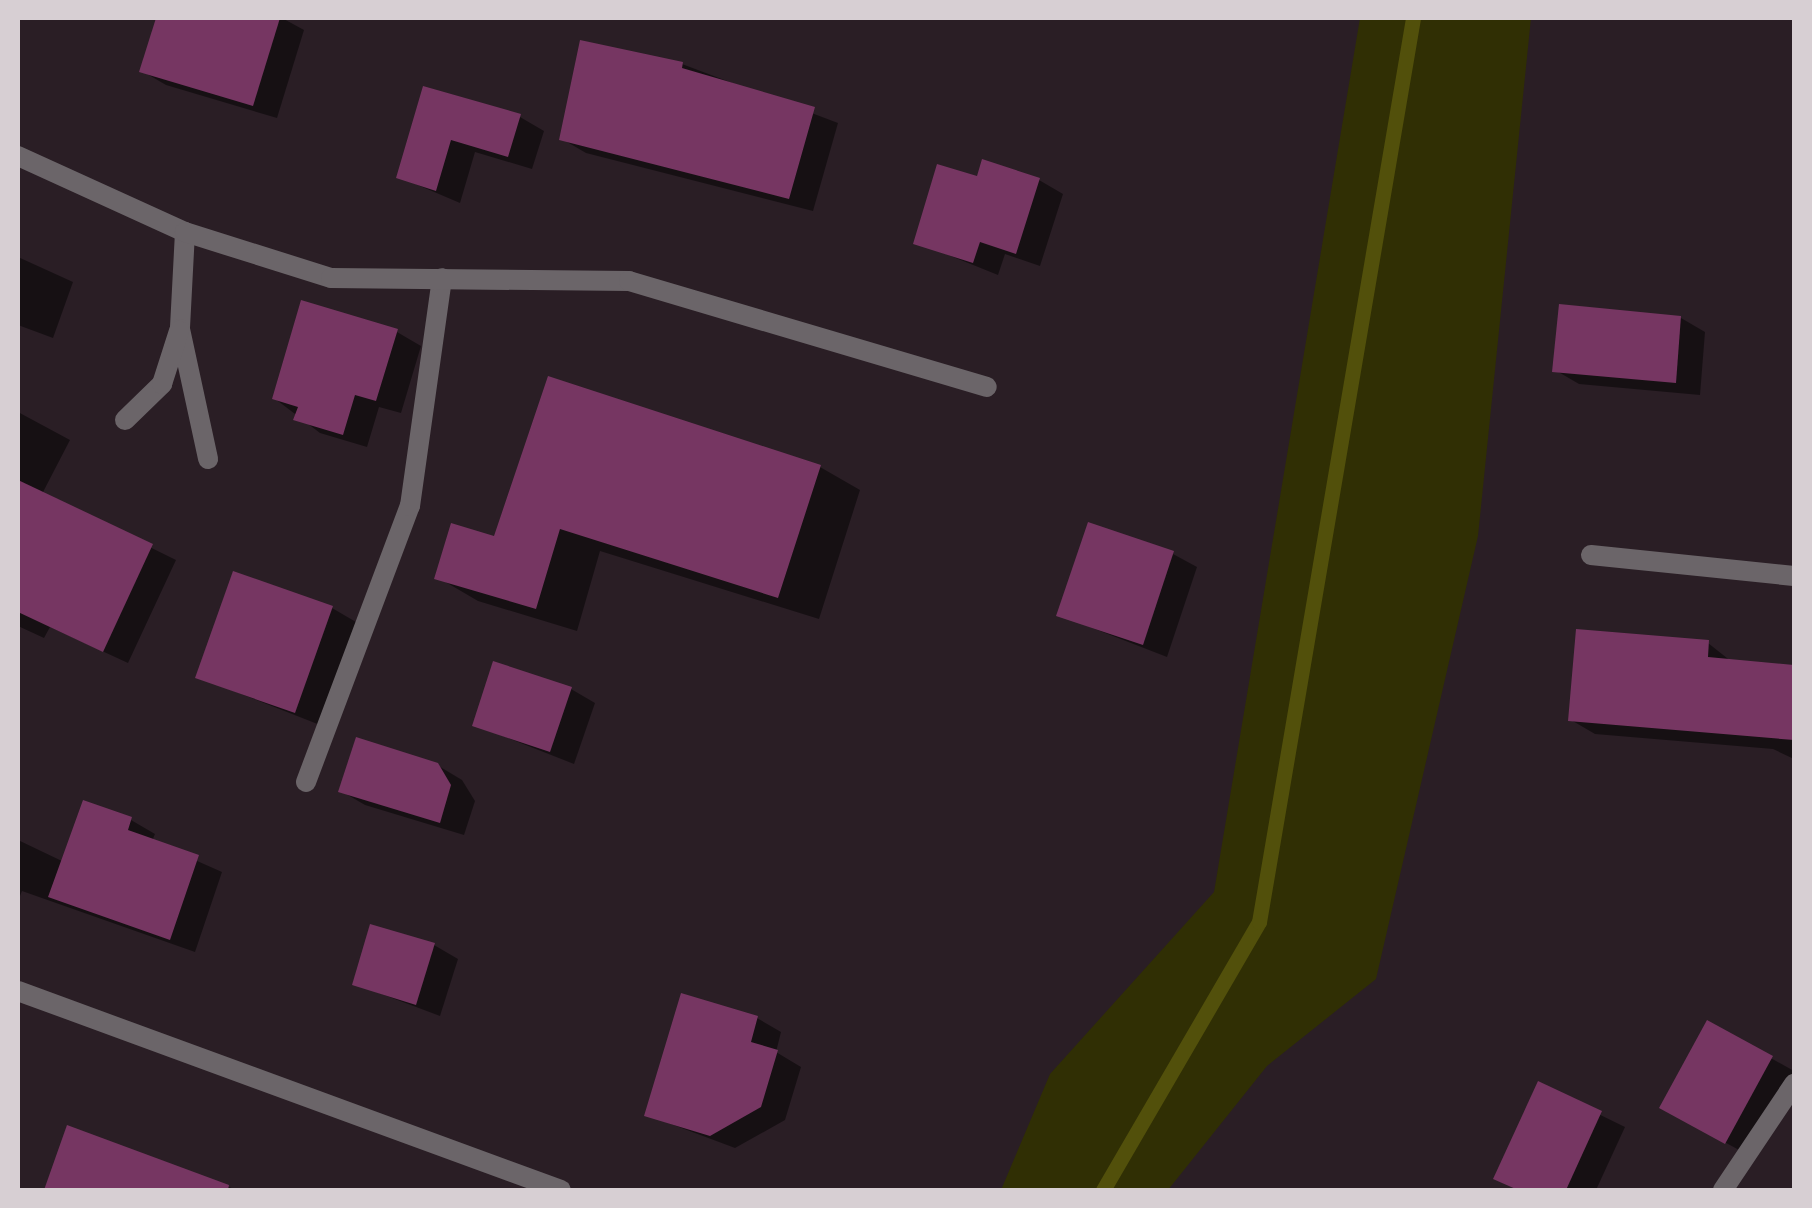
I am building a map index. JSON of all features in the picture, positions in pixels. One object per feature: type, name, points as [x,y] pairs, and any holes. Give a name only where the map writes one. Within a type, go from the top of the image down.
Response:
[{"type":"street","points":[[18,156],[185,232],[332,278],[629,280],[987,386]]},
{"type":"street","points":[[185,232],[180,329],[208,459]]},
{"type":"street","points":[[306,782],[410,506],[442,278]]},
{"type":"street","points":[[125,420],[162,384],[180,329]]},
{"type":"street","points":[[1591,556],[1794,576]]},
{"type":"street","points":[[18,991],[561,1190]]},
{"type":"street","points":[[1722,1190],[1794,1084]]},
{"type":"shaded area","points":[[1360,18],[1531,18],[1478,536],[1376,979],[1267,1066],[1168,1190],[1001,1190],[1050,1074],[1214,892]]},
{"type":"building","points":[[156,18],[280,18],[253,106],[139,72]]},
{"type":"building","points":[[580,40],[683,62],[682,68],[815,107],[789,199],[559,140]]},
{"type":"building","points":[[423,86],[521,114],[508,157],[451,140],[436,191],[396,178]]},
{"type":"building","points":[[982,159],[1040,178],[1016,254],[980,242],[973,263],[913,244],[937,164],[977,176]]},
{"type":"building","points":[[301,300],[398,329],[376,401],[355,395],[343,435],[293,420],[298,407],[272,399]]},
{"type":"building","points":[[1559,304],[1681,316],[1676,383],[1552,372]]},
{"type":"building","points":[[548,376],[821,465],[778,598],[560,529],[536,609],[434,579],[451,523],[494,536]]},
{"type":"building","points":[[18,480],[153,544],[103,652],[18,612]]},
{"type":"building","points":[[1088,522],[1174,551],[1143,645],[1056,616]]},
{"type":"building","points":[[233,571],[333,606],[295,713],[195,678]]},
{"type":"building","points":[[1576,629],[1709,640],[1708,657],[1794,665],[1794,740],[1568,721]]},
{"type":"building","points":[[493,661],[572,687],[550,752],[472,726]]},
{"type":"building","points":[[356,737],[438,763],[451,785],[440,823],[338,792]]},
{"type":"building","points":[[83,800],[132,817],[128,830],[199,855],[170,940],[48,897]]},
{"type":"building","points":[[370,924],[435,943],[416,1005],[352,985]]},
{"type":"building","points":[[681,993],[758,1016],[751,1042],[778,1050],[761,1107],[710,1136],[644,1116]]},
{"type":"building","points":[[1707,1020],[1773,1056],[1725,1144],[1659,1108]]},
{"type":"building","points":[[1538,1081],[1602,1111],[1566,1190],[1518,1190],[1493,1179]]},
{"type":"building","points":[[67,1125],[229,1185],[228,1190],[44,1190]]},
{"type":"waterway","points":[[1103,1190],[1259,922],[1413,18]]}]
